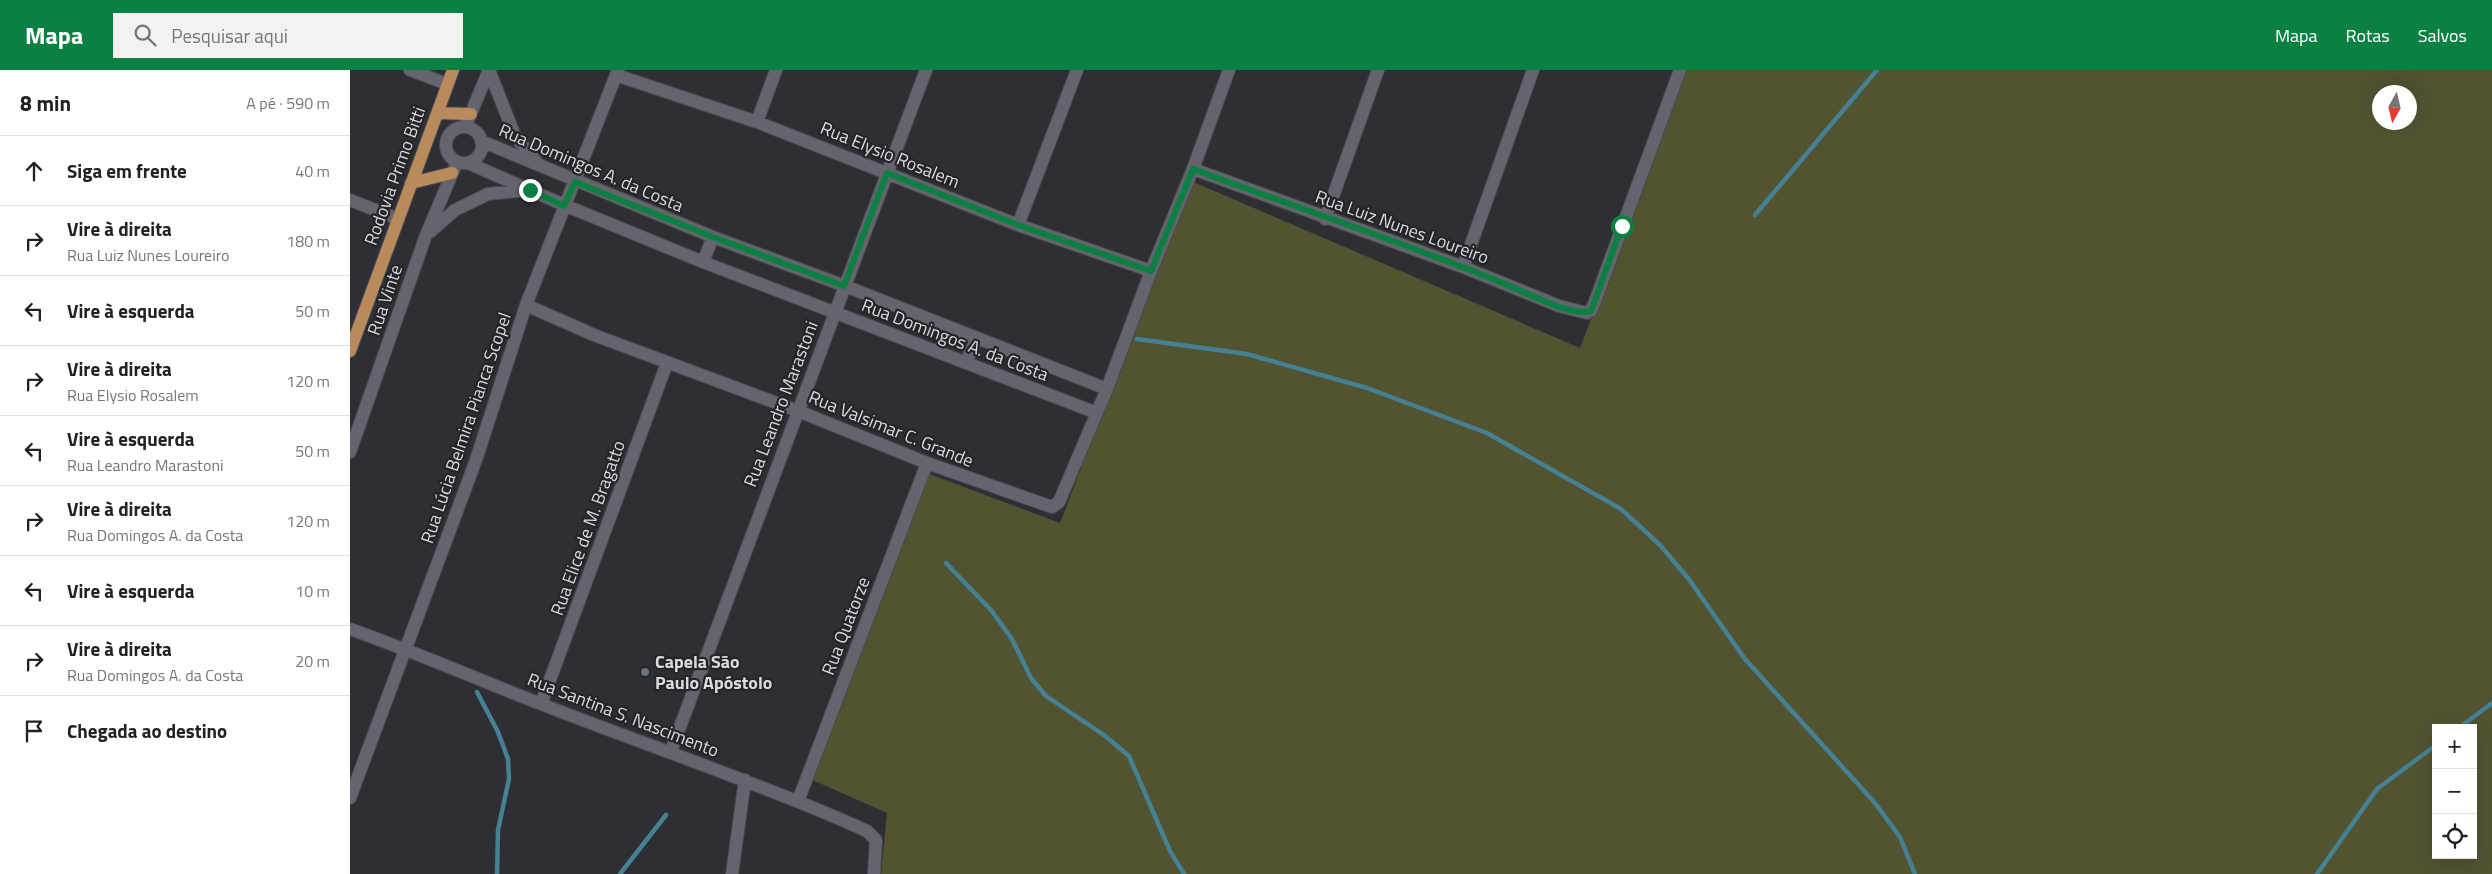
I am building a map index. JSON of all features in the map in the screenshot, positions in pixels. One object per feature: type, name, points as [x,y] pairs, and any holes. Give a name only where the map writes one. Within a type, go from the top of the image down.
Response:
[{"type":"main road","name":"Rodovia Primo Bitti","points":[[350,351],[453,70]]},
{"type":"main road","points":[[437,113],[471,114]]},
{"type":"main road","points":[[411,183],[459,166]]},
{"type":"street","points":[[410,70],[447,84]]},
{"type":"street","points":[[465,127],[489,70]]},
{"type":"street","points":[[489,70],[515,136],[540,166]]},
{"type":"street","points":[[757,122],[776,70]]},
{"type":"street","name":"Rua Leandro Marastoni","points":[[671,751],[926,70]]},
{"type":"street","points":[[1018,225],[1077,70]]},
{"type":"street","points":[[1097,413],[1151,271],[1193,169],[1229,70]]},
{"type":"street","points":[[1325,219],[1378,70]]},
{"type":"street","points":[[1463,267],[1533,70]]},
{"type":"street","name":"Rua Luiz Nunes Loureiro","points":[[1193,169],[1325,219],[1463,267],[1559,306],[1582,313],[1591,311],[1594,304],[1680,70]]},
{"type":"street","name":"Rua Elysio Rosalem","points":[[617,72],[757,122],[1018,225],[1151,271]]},
{"type":"street","name":"Rua Lúcia Belmira Pianca Scopel","points":[[350,798],[476,460],[526,305],[617,72]]},
{"type":"street","points":[[465,127],[476,132],[481,141],[481,152],[478,157],[459,166],[446,150],[447,138],[454,130],[465,127]]},
{"type":"street","name":"Rua Domingos A. da Costa","points":[[481,141],[575,182],[713,237],[1107,389]]},
{"type":"street","name":"Rua Domingos A. da Costa","points":[[459,166],[530,190],[564,206],[703,262],[1097,413]]},
{"type":"street","name":"Rua Vinte","points":[[350,452],[426,235],[459,166]]},
{"type":"street","points":[[426,235],[455,210],[488,194],[530,190]]},
{"type":"street","points":[[350,200],[398,219]]},
{"type":"street","points":[[703,262],[713,237]]},
{"type":"street","name":"Rua Valsimar C. Grande","points":[[526,305],[594,336],[798,411],[927,463],[1047,507],[1057,506],[1097,413]]},
{"type":"street","points":[[966,362],[977,338]]},
{"type":"street","name":"Rua Elice de M. Bragatto","points":[[541,704],[667,364]]},
{"type":"street","name":"Rua Quatorze","points":[[798,801],[927,463]]},
{"type":"street","name":"Rua Santina S. Nascimento","points":[[350,629],[407,649],[541,704],[671,751],[798,801],[867,831],[873,836],[877,845],[874,874]]},
{"type":"street","points":[[732,874],[745,780]]},
{"type":"green space","points":[[1685,70],[2492,70],[2492,874],[881,874],[887,813],[808,778],[924,472],[1060,523],[1191,181],[1580,348]]},
{"type":"waterway","points":[[1755,215],[1877,70]]},
{"type":"waterway","points":[[1137,339],[1247,354],[1367,388],[1487,433],[1621,509],[1660,545],[1688,578],[1745,659],[1875,803],[1900,837],[1915,874]]},
{"type":"waterway","points":[[946,563],[991,610],[1012,639],[1031,678],[1046,696],[1104,735],[1129,756],[1170,851],[1184,874]]},
{"type":"waterway","points":[[477,692],[498,732],[508,759],[509,779],[498,830],[497,874]]},
{"type":"waterway","points":[[2464,724],[2492,703]]},
{"type":"waterway","points":[[2317,874],[2377,789],[2432,748]]},
{"type":"waterway","points":[[620,874],[666,815]]},
{"type":"place","name":"Capela São Paulo Apóstolo","points":[[645,672]]},
{"type":"route","points":[[530,190],[564,206],[575,182],[713,237],[844,286],[887,173],[1018,225],[1151,271],[1193,169],[1325,219],[1463,267],[1559,306],[1582,313],[1591,311],[1622,226]]}]
